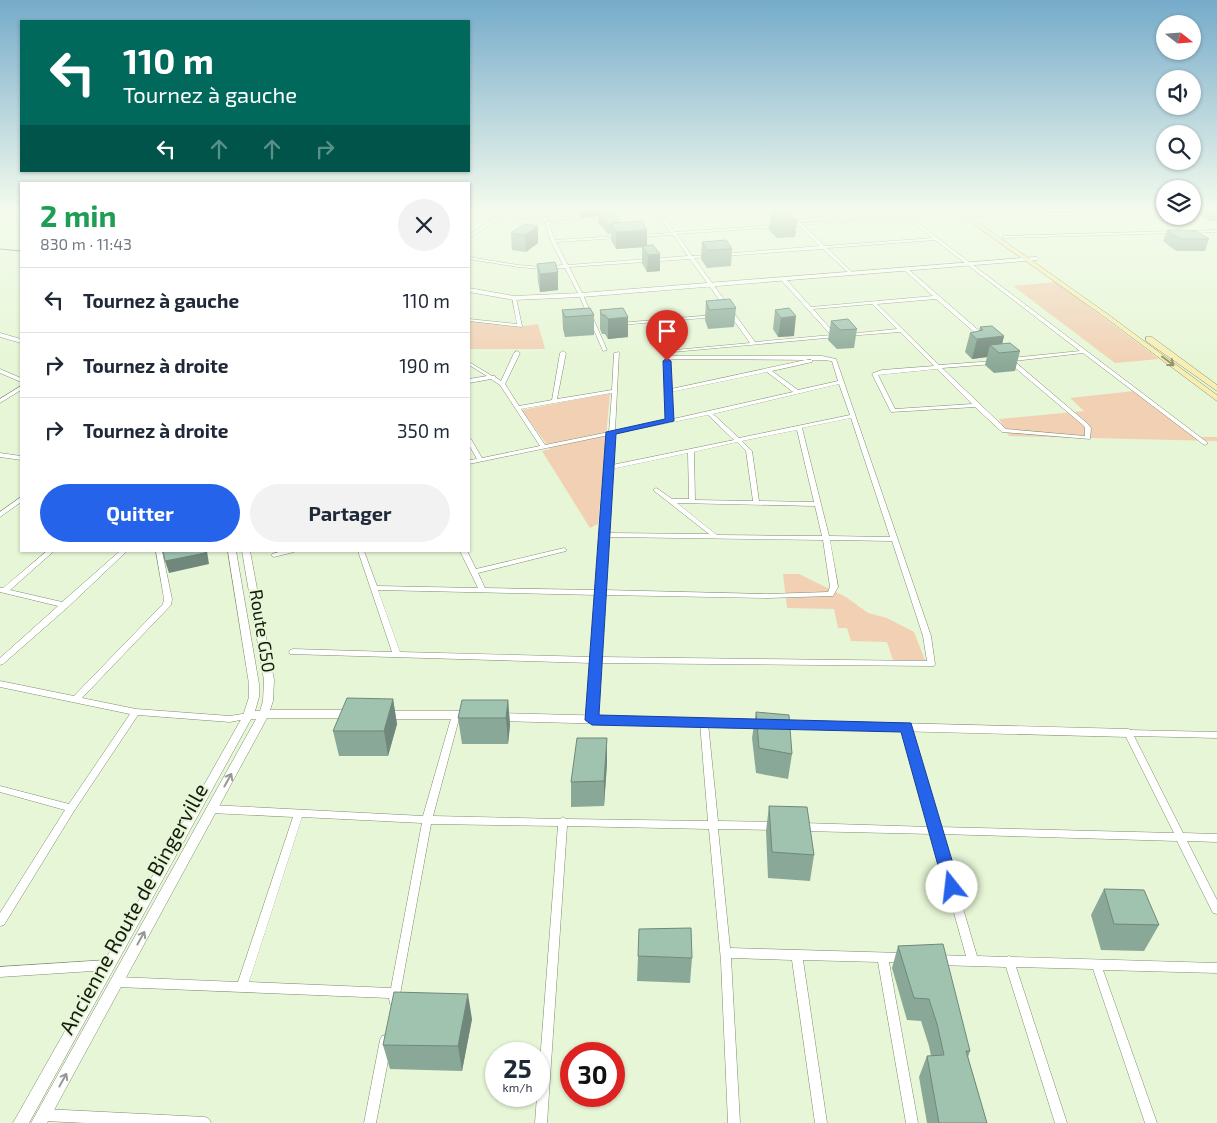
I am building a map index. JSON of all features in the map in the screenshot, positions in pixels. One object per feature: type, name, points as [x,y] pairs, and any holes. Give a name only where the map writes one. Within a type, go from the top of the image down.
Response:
[{"type":"main road","points":[[1033,263],[1217,399]]},
{"type":"main road","points":[[1042,263],[1217,388]]},
{"type":"street","points":[[502,263],[530,268],[606,263]]},
{"type":"street","points":[[694,263],[753,343]]},
{"type":"street","points":[[839,263],[850,274]]},
{"type":"street","points":[[470,290],[514,298],[581,295],[975,263]]},
{"type":"street","points":[[968,264],[1082,352],[1205,443]]},
{"type":"street","points":[[566,266],[605,350]]},
{"type":"street","points":[[905,269],[988,341]]},
{"type":"street","points":[[783,279],[835,336]]},
{"type":"street","points":[[811,308],[938,297]]},
{"type":"street","points":[[470,320],[519,326],[514,298]]},
{"type":"street","points":[[874,302],[1004,431],[1088,438],[1086,426],[1003,354]]},
{"type":"street","points":[[615,324],[732,314]]},
{"type":"street","points":[[595,326],[605,325]]},
{"type":"street","points":[[675,351],[902,330]]},
{"type":"street","points":[[0,335],[20,341]]},
{"type":"street","points":[[976,405],[893,411],[874,377],[875,374],[882,372],[1082,352]]},
{"type":"street","points":[[502,384],[517,353]]},
{"type":"street","points":[[554,402],[564,353]]},
{"type":"street","points":[[592,720],[617,354]]},
{"type":"street","points":[[293,652],[596,660],[929,665],[932,660],[927,636],[834,360],[822,358],[670,358],[667,361],[670,421]]},
{"type":"street","points":[[668,391],[822,358]]},
{"type":"street","points":[[470,364],[502,384],[542,445]]},
{"type":"street","points":[[769,370],[797,392]]},
{"type":"street","points":[[0,371],[20,380]]},
{"type":"street","points":[[470,381],[493,377]]},
{"type":"street","points":[[470,462],[542,445],[670,421],[841,382]]},
{"type":"street","points":[[0,401],[20,389]]},
{"type":"street","points":[[517,408],[614,390]]},
{"type":"street","points":[[709,412],[740,440],[750,453],[756,502]]},
{"type":"street","points":[[608,468],[853,416]]},
{"type":"street","points":[[375,588],[768,596],[827,595],[834,588],[826,538],[799,427]]},
{"type":"street","points":[[470,442],[480,459]]},
{"type":"street","points":[[691,450],[692,502]]},
{"type":"street","points":[[0,454],[20,458]]},
{"type":"street","points":[[656,490],[716,537]]},
{"type":"street","points":[[0,515],[20,500]]},
{"type":"street","points":[[671,501],[817,504]]},
{"type":"street","points":[[605,536],[894,540]]},
{"type":"street","points":[[473,572],[564,550]]},
{"type":"street","points":[[2,591],[50,552]]},
{"type":"street","points":[[0,662],[123,552]]},
{"type":"street","points":[[76,699],[166,605],[168,599],[159,552]]},
{"type":"street","name":"Route G50","points":[[232,552],[254,684],[254,698],[248,716]]},
{"type":"street","name":"Route G50","points":[[246,552],[269,680],[268,700],[264,714]]},
{"type":"street","points":[[274,555],[288,552]]},
{"type":"street","points":[[361,552],[397,654]]},
{"type":"street","points":[[463,552],[483,591]]},
{"type":"street","points":[[2,591],[65,605]]},
{"type":"street","points":[[0,684],[136,712],[223,719],[264,714],[456,715],[1217,735]]},
{"type":"street","points":[[0,922],[70,808],[136,712]]},
{"type":"street","name":"Ancienne Route de Bingerville","points":[[41,1119],[264,714]]},
{"type":"street","points":[[392,1012],[427,820],[456,715]]},
{"type":"street","name":"Ancienne Route de Bingerville","points":[[21,1123],[248,716]]},
{"type":"street","points":[[704,722],[725,953],[734,1123]]},
{"type":"street","points":[[906,727],[973,961]]},
{"type":"street","points":[[1128,733],[1217,910]]},
{"type":"street","points":[[0,789],[70,808]]},
{"type":"street","points":[[211,809],[298,815],[427,820],[712,824],[1217,838]]},
{"type":"street","points":[[242,986],[298,815]]},
{"type":"street","points":[[541,1123],[563,821]]},
{"type":"street","points":[[725,953],[1217,968]]},
{"type":"street","points":[[797,955],[821,1123]]},
{"type":"street","points":[[883,958],[912,1123]]},
{"type":"street","points":[[1009,961],[1061,1123]]},
{"type":"street","points":[[1096,964],[1151,1123]]},
{"type":"street","points":[[0,972],[108,965]]},
{"type":"street","points":[[117,982],[395,993]]},
{"type":"street","points":[[370,1123],[388,1030]]},
{"type":"street","points":[[41,1119],[205,1123]]},
{"type":"shaded area","points":[[1056,282],[1159,359],[1115,363],[1013,286]]},
{"type":"shaded area","points":[[470,318],[516,327],[538,324],[545,349],[470,349]]},
{"type":"shaded area","points":[[1134,391],[1195,437],[1217,437],[1217,441],[1009,436],[999,419],[1084,411],[1070,398]]},
{"type":"shaded area","points":[[610,393],[598,524],[590,528],[542,451],[550,449],[522,410]]},
{"type":"shaded area","points":[[783,574],[799,574],[846,597],[868,613],[887,618],[914,632],[925,660],[893,660],[887,642],[851,641],[847,628],[838,628],[834,609],[787,608]]},
{"type":"building","points":[[555,263],[558,272],[540,274],[537,264]]},
{"type":"building","points":[[730,299],[736,308],[709,310],[706,301]]},
{"type":"building","points":[[590,308],[594,315],[565,317],[562,310]]},
{"type":"building","points":[[623,308],[628,317],[608,319],[605,315],[602,315],[600,310]]},
{"type":"building","points":[[789,308],[796,316],[781,318],[775,310]]},
{"type":"building","points":[[848,319],[857,329],[840,330],[831,321]]},
{"type":"building","points":[[992,326],[1004,336],[977,339],[970,333],[983,330],[980,327]]},
{"type":"building","points":[[1010,343],[1020,351],[999,353],[990,345]]},
{"type":"building","points":[[163,552],[205,552],[205,553],[165,561]]},
{"type":"building","points":[[347,698],[393,699],[384,731],[333,731]]},
{"type":"building","points":[[462,700],[508,700],[506,718],[458,718]]},
{"type":"building","points":[[756,712],[789,715],[792,754],[759,748]]},
{"type":"building","points":[[577,738],[607,738],[604,781],[571,782]]},
{"type":"building","points":[[769,806],[807,807],[814,855],[772,852]]},
{"type":"building","points":[[1104,889],[1144,890],[1159,925],[1114,924]]},
{"type":"building","points":[[691,928],[692,958],[638,956],[639,929]]},
{"type":"building","points":[[943,944],[970,1051],[966,1051],[987,1123],[939,1123],[927,1056],[944,1055],[937,1024],[929,999],[914,998],[898,946]]},
{"type":"building","points":[[394,992],[468,994],[458,1046],[383,1045]]},
{"type":"route","points":[[667,361],[670,421],[611,432],[592,720],[906,727],[952,887]]}]
